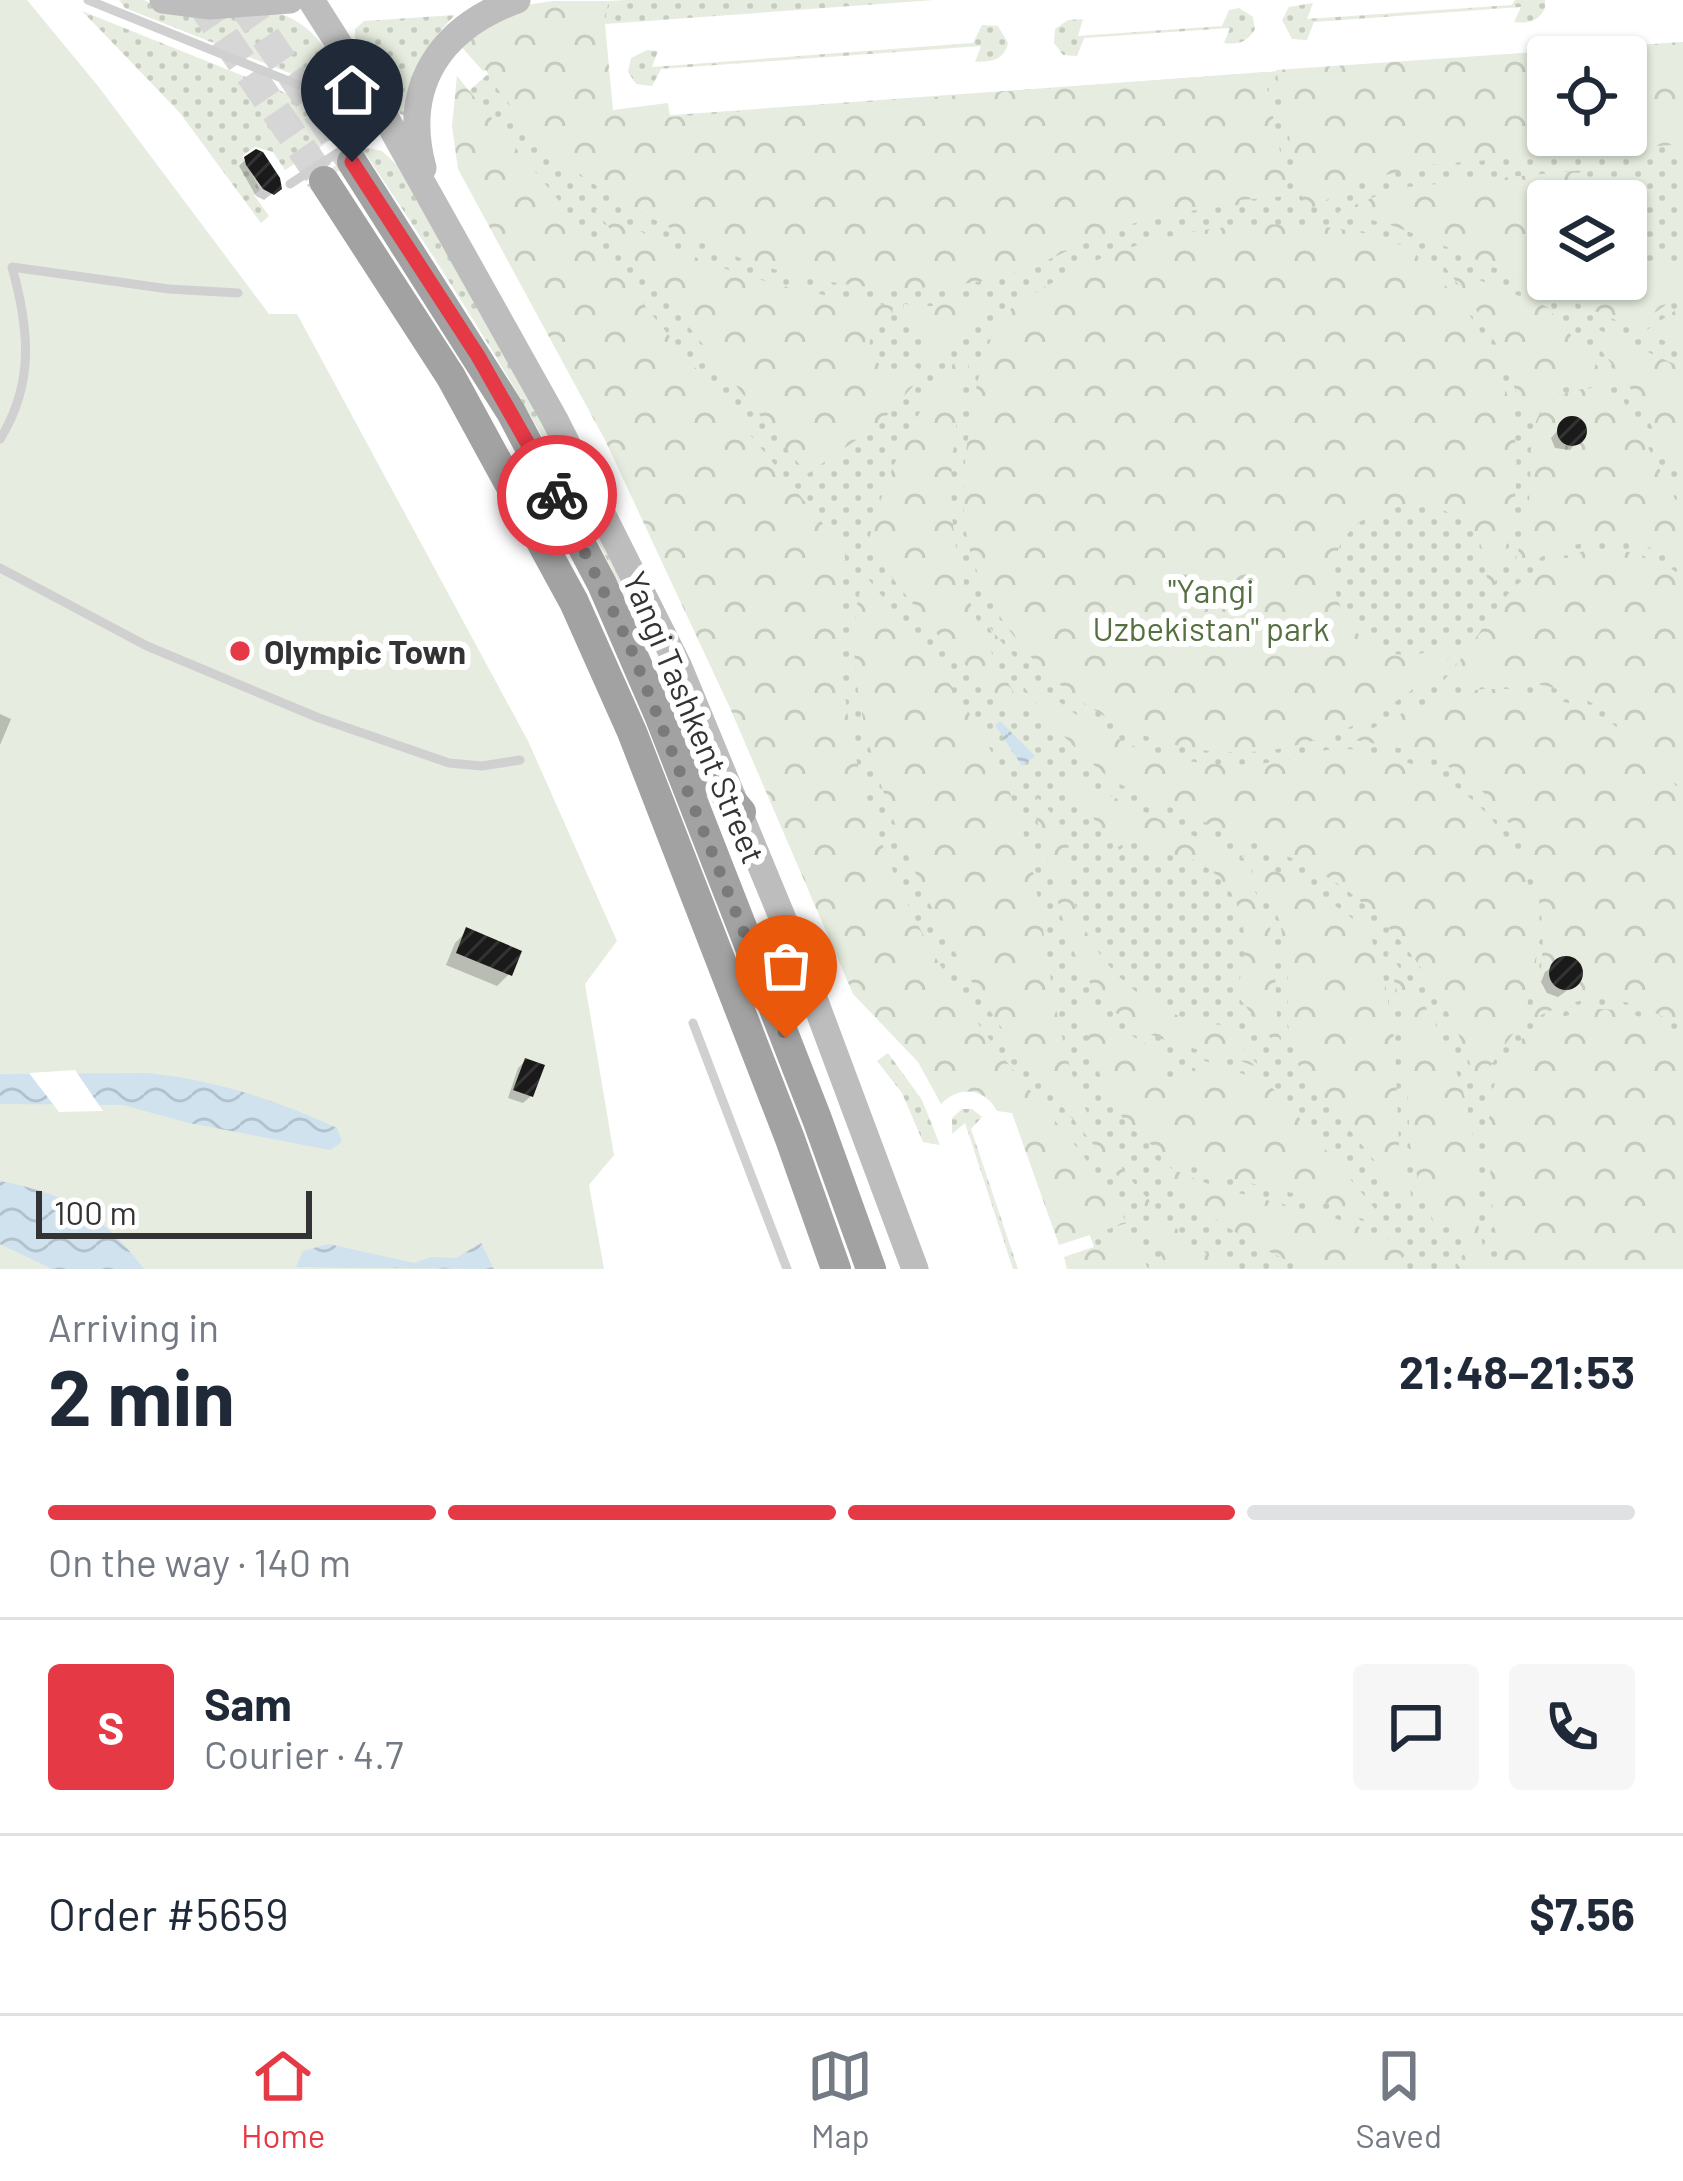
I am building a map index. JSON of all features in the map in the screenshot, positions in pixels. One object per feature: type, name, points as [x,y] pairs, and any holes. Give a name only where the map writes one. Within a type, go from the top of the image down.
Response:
[{"type":"highway","name":"Yangi Tashkent Street","points":[[352,162],[478,356],[602,584],[659,715],[818,1119],[871,1269]]},
{"type":"highway","name":"Yangi Tashkent Street","points":[[324,182],[451,377],[574,602],[632,732],[836,1269]]},
{"type":"highway","points":[[659,715],[741,812]]},
{"type":"main road","points":[[164,0],[290,0]]},
{"type":"main road","points":[[311,0],[447,227],[620,548],[695,703],[842,1068],[915,1269]]},
{"type":"main road","points":[[447,227],[419,152],[416,120],[421,89],[438,55],[455,37],[483,16],[517,0]]},
{"type":"lane","points":[[88,0],[387,120]]},
{"type":"lane","points":[[290,184],[387,120]]},
{"type":"lane","points":[[0,261],[12,267],[169,289],[238,293]]},
{"type":"lane","points":[[0,440],[20,394],[28,342],[12,267]]},
{"type":"lane","points":[[0,568],[147,646],[417,754],[466,765],[520,760]]},
{"type":"lane","points":[[693,1022],[787,1269]]},
{"type":"green space","name":"Olympic Town","points":[[0,0],[27,0],[98,86],[269,314],[297,314],[528,741],[617,941],[585,984],[614,1155],[589,1185],[604,1269],[0,1269]]},
{"type":"green space","points":[[119,0],[144,0],[166,10],[278,13],[293,19],[326,49],[360,101],[125,8]]},
{"type":"green space","points":[[934,0],[605,24],[608,1]]},
{"type":"green space","points":[[1515,0],[1545,0],[1545,8],[1536,19],[1524,22],[1514,22],[1521,7],[1314,22],[1307,40],[1292,39],[1282,20],[1289,7],[1313,3],[1307,19],[1512,5]]},
{"type":"green space","points":[[608,1],[605,24],[613,110],[668,103],[670,117],[1264,72],[1289,196],[1240,200],[1239,205],[1145,220],[987,280],[900,288],[857,286],[774,269],[693,239],[583,176],[537,136],[487,70],[458,43],[526,5]]},
{"type":"green space","points":[[1239,8],[1253,17],[1255,29],[1238,43],[1224,43],[1230,28],[1084,38],[1077,56],[1063,55],[1054,43],[1055,29],[1068,20],[1083,19],[1078,36],[1222,26],[1229,10]]},
{"type":"green space","points":[[82,11],[358,122],[285,170],[273,152],[255,147],[242,156],[260,190],[254,195],[269,216],[261,223],[180,113]]},
{"type":"green space","points":[[455,15],[422,62],[405,116],[399,113],[355,38],[355,29],[364,21]]},
{"type":"green space","points":[[982,25],[998,26],[1008,43],[996,59],[975,62],[981,46],[661,69],[652,86],[636,84],[628,72],[631,58],[647,50],[658,51],[652,67],[973,43]]},
{"type":"green space","name":"\"Yangi Uzbekistan\" park","points":[[1683,42],[1683,1269],[1102,1269],[1064,1164],[963,1019],[463,96],[488,74],[486,69],[604,120],[1527,53],[1527,156],[1647,156],[1647,45]]},
{"type":"green space","points":[[1683,42],[1683,144],[1647,147],[1647,44]]},
{"type":"green space","points":[[1527,53],[1527,156],[1537,156],[1427,165],[1365,180],[1311,208],[1304,207],[1284,112],[1290,111],[1289,99],[1282,99],[1276,70]]},
{"type":"green space","points":[[457,76],[846,552],[843,682],[853,746],[893,870],[953,986],[990,1040],[1080,1151],[1127,1223],[1059,1245],[1012,1113],[997,1111],[985,1097],[971,1092],[956,1094],[941,1104],[918,1062],[853,994],[730,708],[605,440],[458,169],[452,126]]},
{"type":"green space","points":[[369,148],[382,151],[396,164],[543,422],[645,625],[639,628],[579,504],[512,385],[365,153],[311,190],[307,185]]},
{"type":"green space","points":[[1584,170],[1568,180],[1527,180],[1527,282],[1388,224],[1338,212],[1396,188]]},
{"type":"green space","points":[[595,210],[671,247],[741,274],[893,306],[892,315],[872,331],[872,356],[886,369],[897,372],[916,367],[923,375],[878,425],[807,474]]},
{"type":"green space","points":[[1288,224],[1363,233],[1405,247],[1451,292],[1477,326],[1509,401],[1516,441],[1511,522],[1487,602],[1484,555],[1467,525],[1439,509],[1405,506],[1372,515],[1346,535],[1334,567],[1341,608],[1350,624],[1370,643],[1396,654],[1460,646],[1412,690],[1361,722],[1306,743],[1249,752],[1193,749],[1137,732],[1084,703],[1034,660],[999,615],[973,561],[965,524],[964,474],[974,397],[1001,319],[1067,275],[1157,240],[1221,228]]},
{"type":"green space","points":[[1668,260],[1682,293],[1634,328],[1569,300],[1647,300],[1647,276]]},
{"type":"green space","points":[[1444,266],[1547,307],[1612,383],[1561,388],[1541,401],[1525,424],[1512,380],[1472,303]]},
{"type":"green space","points":[[975,299],[983,304],[983,311],[932,366],[924,359],[925,331],[903,314],[904,304],[930,306]]},
{"type":"green space","points":[[1683,305],[1683,349],[1644,332]]},
{"type":"green space","points":[[1577,320],[1683,368],[1683,482],[1629,386]]},
{"type":"green space","points":[[975,340],[955,438],[953,526],[973,611],[1019,701],[1015,707],[1009,707],[951,651],[867,547],[907,436],[937,386]]},
{"type":"green space","points":[[1592,388],[1622,398],[1683,514],[1683,565],[1640,545],[1596,541],[1551,552],[1511,576],[1528,512],[1534,427],[1540,413],[1568,392]]},
{"type":"green space","points":[[1594,549],[1641,555],[1683,577],[1683,783],[1627,725],[1582,698],[1531,683],[1439,686],[1519,584],[1538,569]]},
{"type":"green space","points":[[865,575],[952,687],[1004,779],[1028,850],[1056,1009],[1076,1086],[1106,1146],[1158,1210],[1145,1216],[1001,1027],[973,984],[915,872],[869,745],[857,683],[855,626]]},
{"type":"green space","points":[[988,625],[1066,707],[1139,748],[1182,760],[1227,764],[1356,750],[1419,767],[1479,806],[1520,863],[1532,896],[1537,932],[1535,970],[1525,1010],[1479,1093],[1458,1032],[1426,975],[1361,901],[1309,867],[1115,782],[1042,711]]},
{"type":"green space","points":[[1483,689],[1513,689],[1588,708],[1641,743],[1677,787],[1683,798],[1683,1016],[1676,1024],[1637,1006],[1602,999],[1566,1005],[1527,1023],[1543,946],[1531,868],[1515,833],[1492,801],[1462,775],[1417,753],[1353,740],[1415,708]]},
{"type":"green space","points":[[1070,776],[1221,849],[1244,876],[1269,923],[1282,1052],[1235,993],[1244,933],[1240,913],[1221,879],[1185,857],[1146,851],[1143,835],[1122,837],[1123,854],[1065,784]]},
{"type":"green space","points":[[1038,798],[1070,835],[1068,869],[1075,903],[1107,963],[1131,988],[1160,1007],[1191,1020],[1225,1025],[1261,1069],[1146,1032],[1117,1014],[1095,990],[1067,933],[1032,806]]},
{"type":"green space","points":[[1241,855],[1310,887],[1369,931],[1385,983],[1395,1045],[1399,1146],[1415,1211],[1299,1067],[1288,1025],[1288,969],[1280,922],[1266,890]]},
{"type":"green space","points":[[1387,952],[1429,1013],[1460,1081],[1472,1129],[1475,1205],[1489,1269],[1461,1269],[1455,1261],[1474,1247],[1456,1220],[1438,1232],[1420,1189],[1410,1144],[1404,1019]]},
{"type":"green space","points":[[1077,986],[1104,1020],[1164,1054],[1166,1076],[1186,1081],[1189,1068],[1197,1068],[1199,1059],[1264,1081],[1391,1228],[1315,1199],[1191,1165],[1146,1141],[1109,1095],[1089,1040]]},
{"type":"green space","points":[[1597,1009],[1644,1018],[1683,1046],[1683,1269],[1502,1269],[1493,1219],[1489,1136],[1495,1082],[1518,1043],[1538,1028]]},
{"type":"green space","points":[[888,1053],[922,1100],[940,1145],[923,1142],[902,1093],[877,1061]]},
{"type":"green space","points":[[962,1109],[972,1109],[982,1117],[971,1129],[1018,1269],[1013,1269],[965,1123],[952,1134],[952,1118]]},
{"type":"green space","points":[[1146,1153],[1200,1181],[1347,1222],[1392,1242],[1406,1254],[1397,1269],[1297,1265],[1215,1218]]},
{"type":"green space","points":[[1167,1219],[1194,1246],[1232,1269],[1167,1269],[1149,1226]]},
{"type":"green space","points":[[1132,1234],[1148,1269],[1067,1269],[1064,1257]]},
{"type":"water","points":[[1000,721],[1035,756],[1022,766],[995,725]]},
{"type":"water","points":[[148,1073],[268,1100],[337,1128],[342,1142],[330,1150],[123,1105],[0,1104],[0,1074]]},
{"type":"water","points":[[0,1181],[45,1192],[82,1209],[144,1269],[52,1269],[0,1244]]},
{"type":"water","points":[[481,1243],[494,1269],[296,1267],[303,1251],[329,1244],[414,1263],[431,1257],[456,1258]]},
{"type":"pier","points":[[75,1070],[103,1111],[59,1112],[29,1073]]},
{"type":"building","points":[[256,149],[280,178],[282,189],[274,195],[263,189],[246,165],[244,157]]},
{"type":"building","points":[[1572,416],[1583,420],[1587,431],[1583,442],[1572,446],[1561,442],[1557,431],[1561,420]]},
{"type":"building","points":[[466,927],[522,951],[512,976],[456,953]]},
{"type":"building","points":[[1566,956],[1578,961],[1583,973],[1578,985],[1566,990],[1554,985],[1549,973],[1554,961]]},
{"type":"building","points":[[525,1058],[545,1065],[533,1097],[513,1090]]},
{"type":"tunnel","points":[[199,0],[324,181]]},
{"type":"tunnel","points":[[240,0],[352,162]]},
{"type":"way so far","points":[[557,495],[659,715],[786,1038]]},
{"type":"place","name":"Olympic Town","points":[[240,651]]},
{"type":"route","points":[[352,162],[478,356],[557,495]]}]
